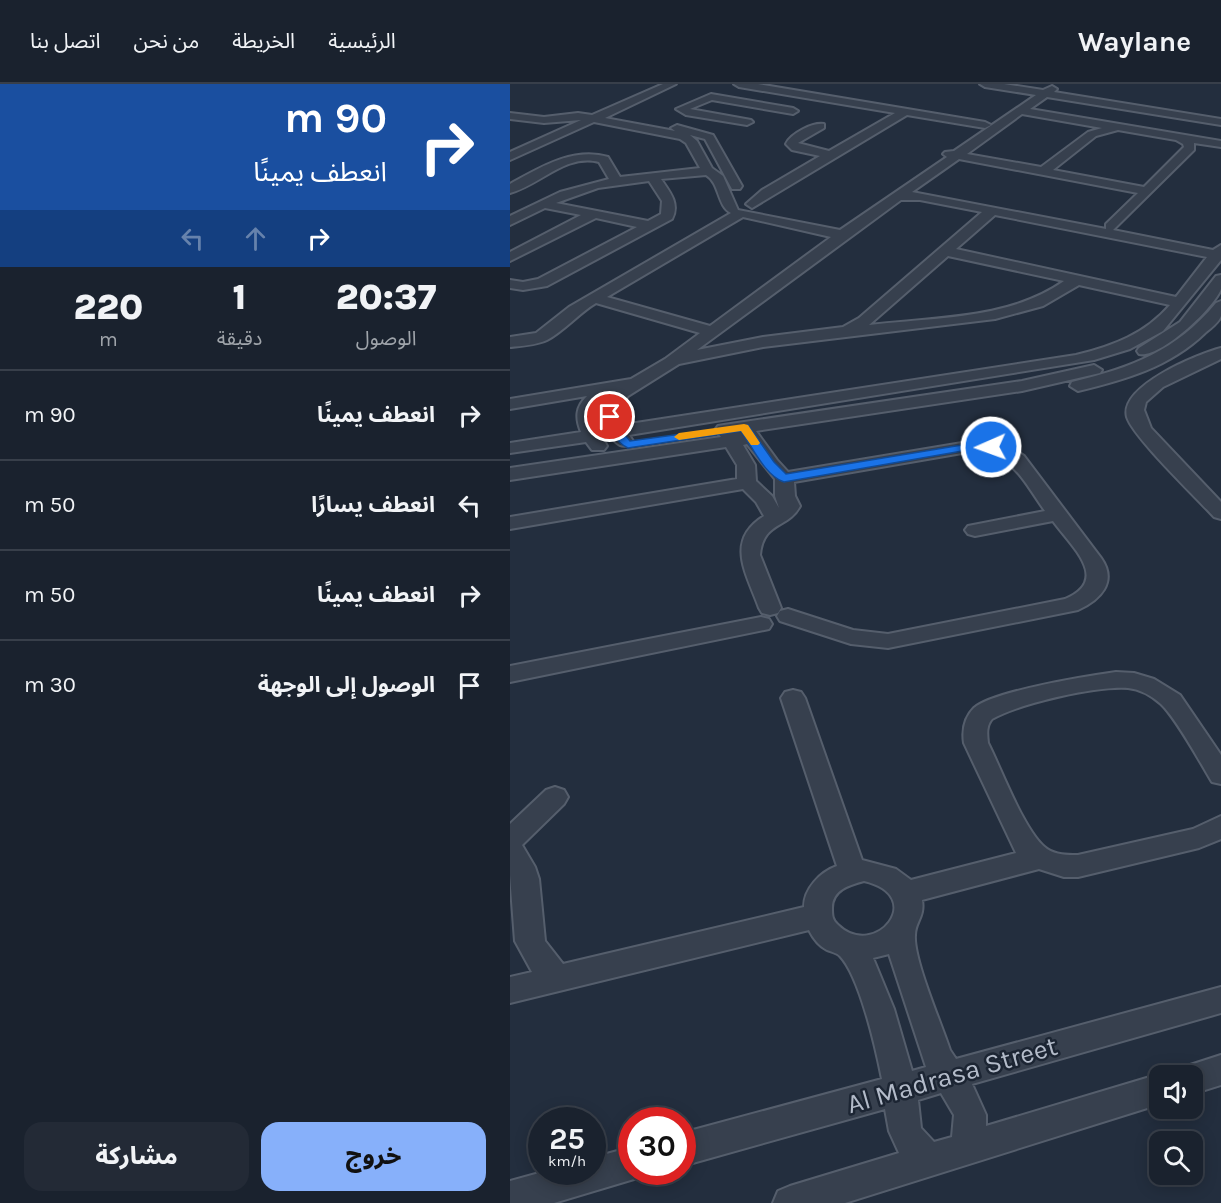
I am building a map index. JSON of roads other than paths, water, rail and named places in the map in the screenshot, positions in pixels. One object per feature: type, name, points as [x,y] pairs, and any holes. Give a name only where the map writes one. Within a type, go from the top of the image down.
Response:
[{"type":"street","points":[[510,156],[596,114],[650,84]]},
{"type":"street","points":[[510,116],[544,120],[596,114],[671,84]]},
{"type":"street","points":[[739,84],[985,125]]},
{"type":"street","points":[[985,84],[1221,122]]},
{"type":"street","points":[[1022,84],[1058,101],[1221,128]]},
{"type":"street","points":[[948,156],[1021,111],[1041,93]]},
{"type":"street","points":[[595,442],[585,421],[586,406],[598,395],[624,386],[671,362],[836,234],[906,188],[985,125],[1041,93],[1221,115]]},
{"type":"street","points":[[596,114],[689,140],[714,135],[755,119],[809,109],[711,97],[681,109],[686,112],[755,119]]},
{"type":"street","points":[[1021,111],[1221,144]]},
{"type":"street","points":[[510,342],[542,336],[567,314],[905,112]]},
{"type":"street","points":[[510,146],[578,116]]},
{"type":"street","points":[[510,121],[526,124],[542,131]]},
{"type":"street","points":[[637,124],[714,135]]},
{"type":"street","points":[[820,126],[793,140],[792,144],[796,148],[831,155]]},
{"type":"street","points":[[1044,171],[1092,134],[1109,129],[1125,128]]},
{"type":"street","points":[[714,135],[717,171],[744,209],[836,234]]},
{"type":"street","points":[[1111,227],[1190,148],[1188,142],[1179,137]]},
{"type":"street","points":[[689,140],[717,171],[744,209]]},
{"type":"street","points":[[510,189],[571,160],[585,156],[604,160],[616,181]]},
{"type":"street","points":[[948,156],[1148,191]]},
{"type":"street","points":[[510,221],[583,188],[616,181],[717,171]]},
{"type":"street","points":[[510,284],[523,286],[542,283],[667,216],[671,208],[653,177]]},
{"type":"street","points":[[906,188],[920,196],[1220,252]]},
{"type":"street","points":[[906,188],[1111,227],[1220,252]]},
{"type":"street","points":[[544,204],[649,225]]},
{"type":"street","points":[[845,333],[864,321],[993,210]]},
{"type":"street","points":[[510,257],[594,214]]},
{"type":"street","points":[[945,251],[1178,302]]},
{"type":"street","points":[[510,448],[622,438],[1077,360],[1138,338],[1165,320],[1220,252]]},
{"type":"street","points":[[510,474],[1046,382],[1111,365],[1146,350],[1174,333],[1194,315],[1221,279]]},
{"type":"street","points":[[671,362],[724,350],[1000,314],[1046,299],[1076,280]]},
{"type":"street","points":[[594,298],[712,331]]},
{"type":"street","points":[[622,438],[738,434],[1040,393],[1115,377],[1156,361],[1188,342],[1210,322],[1221,306]]},
{"type":"street","points":[[1221,353],[1151,386],[1139,396],[1134,408],[1137,421],[1147,434],[1221,513]]},
{"type":"street","points":[[622,438],[610,417],[612,404],[624,386]]},
{"type":"street","points":[[510,404],[624,386]]},
{"type":"street","points":[[738,434],[784,478],[785,496],[789,509],[777,515],[755,533],[750,547],[750,555],[773,616]]},
{"type":"street","points":[[738,434],[746,465],[747,483],[765,500],[770,511],[777,515]]},
{"type":"street","points":[[510,462],[595,442]]},
{"type":"street","points":[[510,674],[773,616],[851,637],[888,641],[1076,603],[1091,594],[1097,587],[1098,570],[1058,514],[1017,460],[991,447],[968,447],[784,478]]},
{"type":"street","points":[[510,523],[747,483]]},
{"type":"street","points":[[975,530],[1058,514]]},
{"type":"street","points":[[1221,775],[1156,679],[1111,680],[1024,699],[991,708],[976,723],[976,743],[1011,818],[1028,849],[1039,858],[1058,865],[1078,866],[1199,838],[1221,826]]},
{"type":"street","points":[[793,698],[852,871]]},
{"type":"street","points":[[510,840],[555,797]]},
{"type":"street","points":[[510,850],[517,855],[524,869],[530,941],[534,952],[540,962],[558,978]]},
{"type":"street","points":[[905,893],[1039,858]]},
{"type":"street","points":[[900,934],[877,946],[850,947],[831,938],[819,924],[816,916],[816,904],[820,892],[839,875],[864,870],[889,876],[905,893],[909,903],[909,914],[900,934],[904,959],[937,1057],[966,1104],[970,1115],[969,1138],[964,1149]]},
{"type":"street","points":[[510,990],[816,916]]},
{"type":"street","points":[[850,947],[864,969],[896,1069],[900,1090],[900,1112],[905,1134],[919,1153],[929,1160]]},
{"type":"street","name":"Al Madrasa Street","points":[[696,1146],[1221,1000]]},
{"type":"street","points":[[1203,1076],[1221,1070]]},
{"type":"street","points":[[790,1203],[1149,1092]]},
{"type":"street","points":[[510,1198],[618,1168]]}]
